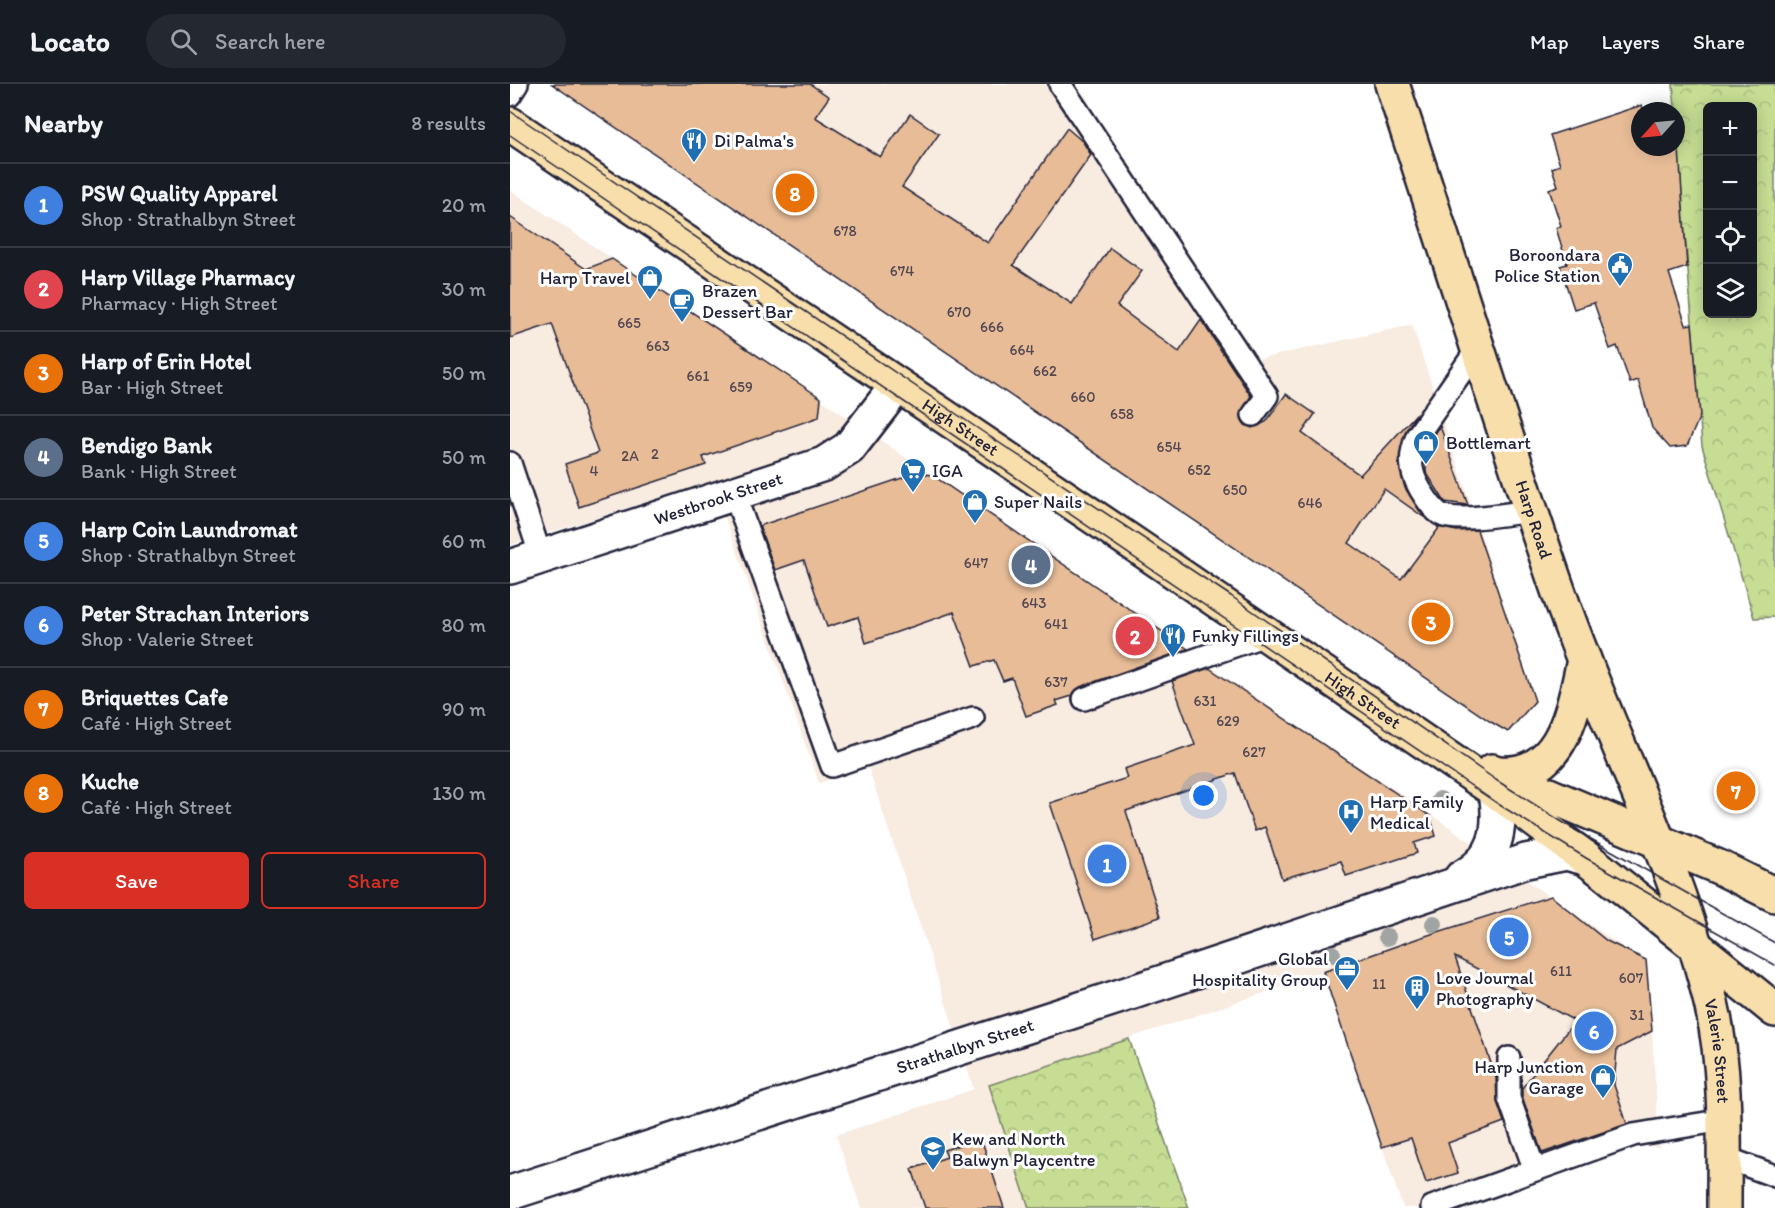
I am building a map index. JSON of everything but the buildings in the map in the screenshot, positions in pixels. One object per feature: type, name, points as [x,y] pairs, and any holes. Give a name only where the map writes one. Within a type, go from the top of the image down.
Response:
[{"type":"main road","name":"Harp Road","points":[[1392,84],[1532,512],[1584,660],[1658,843],[1695,948]]},
{"type":"main road","name":"High Street","points":[[510,124],[1409,733],[1496,782],[1721,868],[1775,895]]},
{"type":"main road","points":[[1496,782],[1533,768],[1556,748],[1565,730],[1584,660]]},
{"type":"main road","name":"High Street","points":[[1496,782],[1695,948],[1775,1010]]},
{"type":"main road","name":"Valerie Street","points":[[1695,948],[1711,1006],[1720,1053],[1724,1120],[1724,1208]]},
{"type":"street","name":"Westbrook Street","points":[[510,567],[824,464],[838,457],[868,426],[897,386]]},
{"type":"street","name":"Strathalbyn Street","points":[[510,1192],[550,1194],[1451,884],[1482,864],[1492,849],[1499,824],[1496,782]]},
{"type":"street","name":"Strathalbyn Street","points":[[1420,895],[1542,857],[1566,853],[1586,858]]},
{"type":"lane","points":[[510,95],[517,84]]},
{"type":"lane","points":[[1060,84],[1267,396],[1253,415]]},
{"type":"lane","points":[[1478,348],[1418,436],[1411,450],[1410,464],[1427,502],[1440,514],[1455,518],[1532,512]]},
{"type":"lane","points":[[510,463],[541,557]]},
{"type":"lane","points":[[734,493],[832,765],[973,717]]},
{"type":"lane","points":[[1084,699],[1265,635]]},
{"type":"lane","name":"High Street","points":[[1721,868],[1775,880]]},
{"type":"lane","points":[[1509,1058],[1509,1098],[1534,1168]]},
{"type":"lane","points":[[1432,1207],[1534,1168],[1633,1135],[1724,1120]]},
{"type":"lane","points":[[1724,1157],[1775,1176]]},
{"type":"shaded area","points":[[552,84],[1076,84],[1259,359],[1412,325],[1535,701],[1508,732],[1491,722]]},
{"type":"shaded area","points":[[510,190],[800,385],[1323,744],[1397,791],[1633,954],[1652,1031],[1659,1147],[1624,1144],[1436,1208],[1403,1208],[1323,973],[990,1085],[1029,1208],[861,1208],[836,1135],[974,1089],[868,767],[819,783],[712,481],[510,545]]},
{"type":"green space","points":[[1673,84],[1775,84],[1775,617],[1754,618],[1702,446],[1679,156],[1685,156],[1685,102],[1674,102]]},
{"type":"green space","points":[[1129,1039],[1189,1208],[1029,1208],[989,1085]]},
{"type":"tram line","points":[[510,111],[983,432],[1231,596],[1496,780],[1575,830],[1775,943]]},
{"type":"tram line","points":[[510,135],[1498,804],[1586,858],[1775,965]]},
{"type":"place","name":"Di Palma's","points":[[694,164]]},
{"type":"place","name":"Kuche","points":[[795,193]]},
{"type":"place","name":"Boroondara Police Station","points":[[1620,288]]},
{"type":"place","name":"Harp Travel","points":[[650,301]]},
{"type":"place","name":"Brazen Dessert Bar","points":[[682,324]]},
{"type":"place","name":"Bottlemart","points":[[1426,466]]},
{"type":"place","name":"IGA","points":[[913,494]]},
{"type":"place","name":"Super Nails","points":[[975,525]]},
{"type":"place","name":"Bendigo Bank","points":[[1031,565]]},
{"type":"place","name":"Harp of Erin Hotel","points":[[1431,622]]},
{"type":"place","name":"Harp Village Pharmacy","points":[[1135,636]]},
{"type":"place","name":"Funky Fillings","points":[[1173,659]]},
{"type":"place","name":"Briquettes Cafe","points":[[1736,791]]},
{"type":"place","name":"Harp Family Medical","points":[[1351,835]]},
{"type":"place","name":"PSW Quality Apparel","points":[[1107,864]]},
{"type":"place","name":"Harp Coin Laundromat","points":[[1509,937]]},
{"type":"place","name":"Global Hospitality Group","points":[[1347,992]]},
{"type":"place","name":"Love Journal Photography","points":[[1417,1011]]},
{"type":"place","name":"Peter Strachan Interiors","points":[[1594,1031]]},
{"type":"place","name":"Harp Junction Garage","points":[[1603,1100]]},
{"type":"place","name":"Kew and North Balwyn Playcentre","points":[[933,1172]]}]
